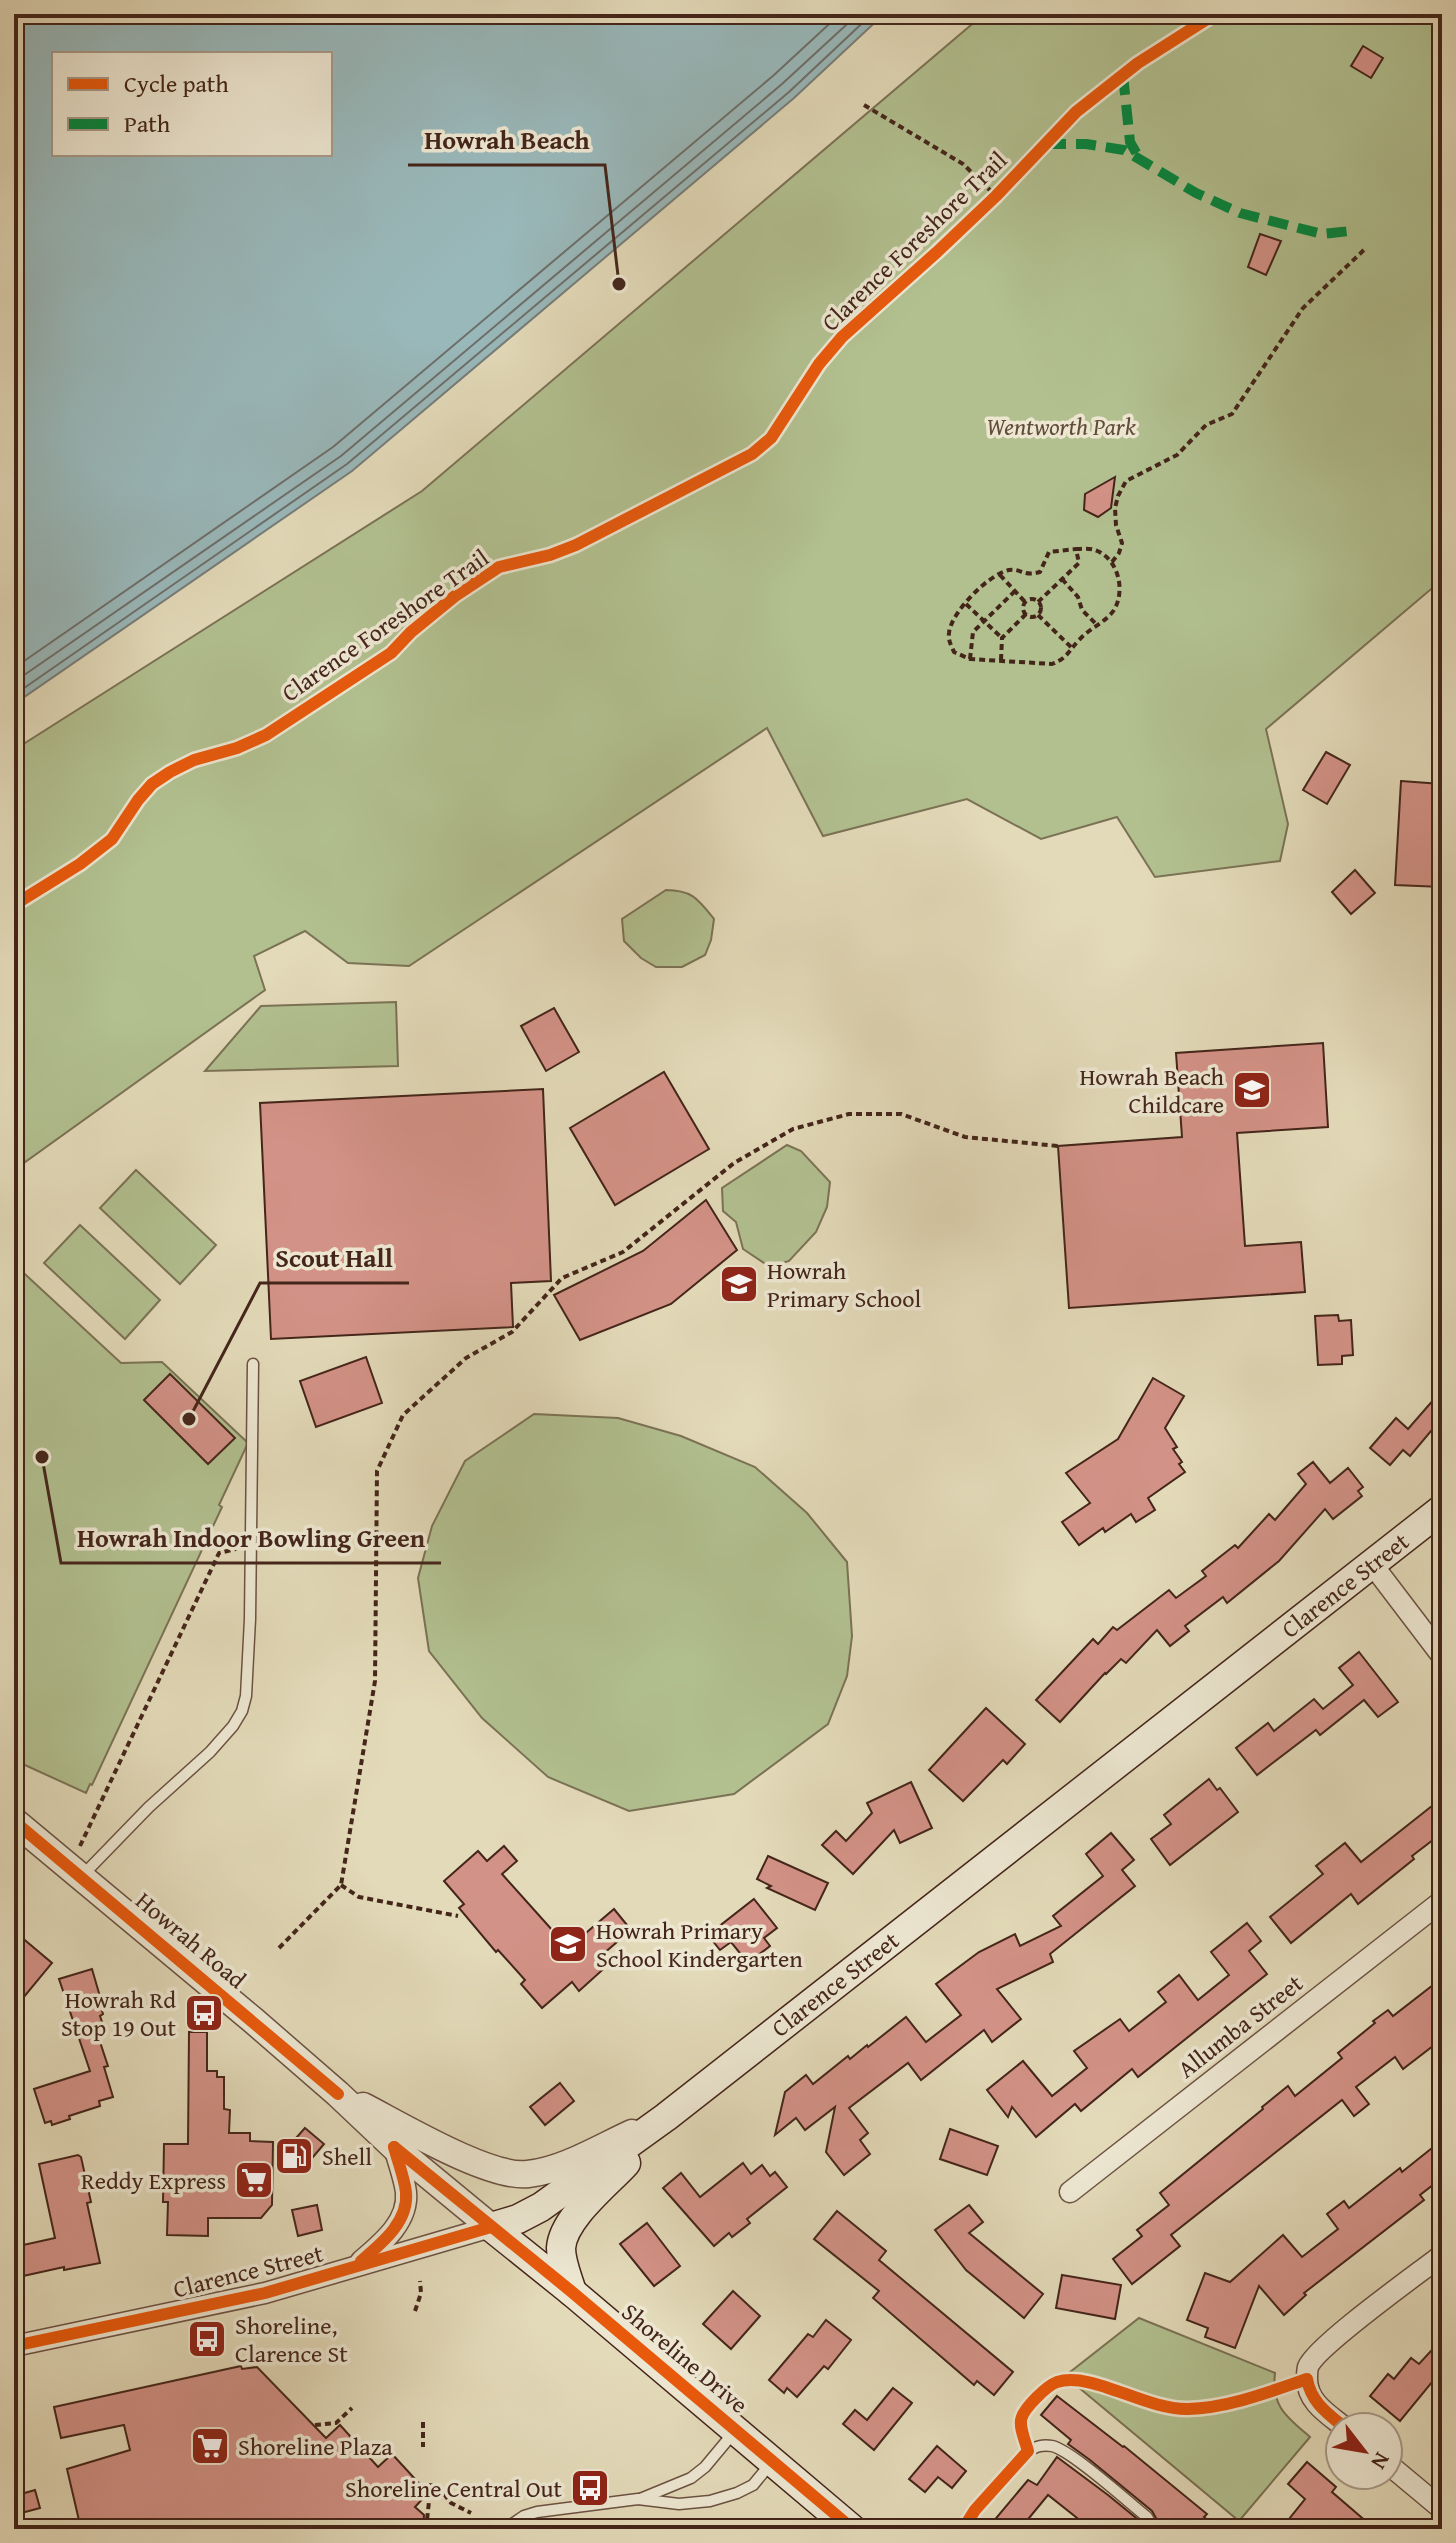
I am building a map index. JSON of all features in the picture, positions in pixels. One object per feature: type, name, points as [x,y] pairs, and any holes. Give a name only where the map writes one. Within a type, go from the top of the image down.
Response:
[{"type":"main road","name":"Clarence Street","points":[[491,2227],[518,2219],[541,2207],[666,2117],[1442,1509]]},
{"type":"main road","points":[[572,2292],[562,2253],[565,2235],[579,2212],[666,2117]]},
{"type":"main road","name":"Shoreline Drive","points":[[491,2227],[852,2528]]},
{"type":"street","points":[[1372,1564],[1442,1656]]},
{"type":"street","name":"Howrah Road","points":[[14,1821],[491,2227]]},
{"type":"street","name":"Allumba Street","points":[[1070,2192],[1442,1901]]},
{"type":"street","points":[[338,2094],[479,2164],[519,2175],[554,2168],[666,2117]]},
{"type":"street","points":[[355,2266],[383,2241],[397,2225],[403,2212],[406,2192],[394,2147]]},
{"type":"street","name":"Clarence Street","points":[[14,2346],[265,2293],[491,2227]]},
{"type":"street","points":[[1325,2411],[1309,2393],[1307,2379],[1308,2367],[1317,2355],[1442,2255]]},
{"type":"street","points":[[1404,2477],[1442,2509]]},
{"type":"lane","points":[[81,1877],[149,1807],[210,1752],[242,1711],[248,1670],[253,1364]]},
{"type":"lane","points":[[505,2529],[524,2516],[537,2512],[638,2499],[691,2478],[705,2467],[736,2430]]},
{"type":"lane","points":[[963,2529],[975,2510],[1028,2451],[1048,2445],[1078,2462],[1147,2517],[1154,2529]]},
{"type":"lane","points":[[638,2499],[679,2504],[710,2501],[753,2485],[773,2460]]},
{"type":"path","points":[[864,105],[963,164],[991,200]]},
{"type":"path","points":[[1112,562],[1122,543],[1115,508],[1126,481],[1177,455],[1206,425],[1232,414],[1303,308],[1366,248]]},
{"type":"path","points":[[1038,602],[1079,563],[1076,549]]},
{"type":"path","points":[[1076,549],[1096,550],[1112,562],[1119,579],[1120,595],[1113,612],[1082,636],[1064,659],[1052,664],[970,659],[954,652],[948,637],[951,625],[981,586],[1012,569],[1029,575],[1040,572],[1049,552],[1076,549]]},
{"type":"path","points":[[999,574],[1026,603]]},
{"type":"path","points":[[1062,579],[1078,597],[1082,610],[1097,625]]},
{"type":"path","points":[[970,659],[973,632],[1015,591]]},
{"type":"path","points":[[1031,600],[1038,602],[1041,610],[1038,615],[1033,617],[1026,614],[1026,603],[1031,600]]},
{"type":"path","points":[[966,603],[1002,638]]},
{"type":"path","points":[[1001,660],[1002,638],[1026,614]]},
{"type":"path","points":[[1038,615],[1072,648]]},
{"type":"path","points":[[279,1948],[341,1885],[375,1681],[377,1471],[403,1415],[466,1358],[512,1332],[562,1278],[623,1252],[734,1163],[793,1129],[849,1114],[901,1114],[965,1137],[1058,1146]]},
{"type":"path","points":[[78,1848],[219,1553],[251,1546]]},
{"type":"path","points":[[341,1885],[359,1897],[458,1916]]},
{"type":"path","points":[[415,2311],[421,2293],[420,2281]]},
{"type":"path","points":[[315,2425],[336,2423],[352,2408]]},
{"type":"path","points":[[423,2422],[423,2447]]},
{"type":"path","points":[[426,2529],[431,2483]]},
{"type":"path","points":[[444,2494],[451,2503],[471,2513]]},
{"type":"green space","name":"Wentworth Park","points":[[984,14],[1442,14],[1442,588],[1437,584],[1266,729],[1288,824],[1280,861],[1155,877],[1117,817],[1041,839],[967,799],[823,836],[767,728],[409,966],[348,963],[305,931],[254,956],[265,990],[14,1170],[14,750],[422,491]]},
{"type":"green space","points":[[666,890],[694,897],[714,919],[705,955],[682,967],[656,967],[641,958],[624,941],[622,919]]},
{"type":"green space","points":[[396,1002],[398,1066],[205,1071],[261,1006]]},
{"type":"green space","points":[[787,1145],[801,1151],[830,1182],[827,1207],[816,1232],[789,1261],[770,1267],[743,1249],[736,1222],[723,1211],[722,1188]]},
{"type":"green space","points":[[136,1170],[216,1245],[180,1284],[100,1208]]},
{"type":"green space","points":[[80,1225],[160,1300],[125,1339],[44,1263]]},
{"type":"green space","points":[[14,1264],[121,1363],[162,1362],[248,1443],[219,1505],[222,1507],[86,1793],[14,1760]]},
{"type":"green space","points":[[534,1414],[618,1418],[681,1436],[755,1467],[807,1513],[847,1562],[852,1636],[847,1676],[828,1724],[734,1794],[629,1811],[548,1777],[482,1718],[429,1651],[418,1578],[432,1526],[465,1461]]},
{"type":"green space","points":[[1139,2318],[1275,2373],[1278,2403],[1310,2437],[1239,2521],[1065,2376]]},
{"type":"water","points":[[14,14],[884,14],[794,98],[352,471],[14,704]]},
{"type":"building","points":[[1363,46],[1383,58],[1371,78],[1351,66]]},
{"type":"building","points":[[1260,234],[1281,241],[1266,275],[1248,267]]},
{"type":"building","points":[[1115,477],[1111,508],[1098,517],[1084,510],[1085,494]]},
{"type":"building","points":[[1326,752],[1350,765],[1327,804],[1303,790]]},
{"type":"building","points":[[1401,781],[1441,784],[1442,887],[1395,885]]},
{"type":"building","points":[[1355,870],[1375,893],[1351,914],[1332,892]]},
{"type":"building","points":[[554,1008],[579,1052],[546,1071],[521,1026]]},
{"type":"building","points":[[1323,1043],[1328,1127],[1237,1133],[1245,1246],[1301,1242],[1305,1292],[1069,1308],[1058,1146],[1182,1137],[1176,1053]]},
{"type":"building","points":[[664,1072],[709,1149],[615,1205],[570,1128]]},
{"type":"building","points":[[543,1089],[551,1281],[511,1283],[513,1327],[271,1339],[260,1103]]},
{"type":"building","points":[[706,1200],[737,1250],[671,1304],[580,1340],[554,1295],[643,1251]]},
{"type":"building","points":[[1338,1315],[1339,1321],[1351,1320],[1353,1355],[1342,1356],[1342,1364],[1318,1365],[1315,1316]]},
{"type":"building","points":[[366,1357],[382,1403],[316,1427],[300,1381]]},
{"type":"building","points":[[170,1374],[235,1438],[208,1464],[144,1400]]},
{"type":"building","points":[[1153,1378],[1184,1396],[1165,1428],[1177,1447],[1173,1449],[1185,1472],[1148,1498],[1155,1510],[1136,1522],[1131,1514],[1079,1545],[1062,1522],[1090,1503],[1066,1473],[1118,1439]]},
{"type":"building","points":[[1442,1390],[1442,1418],[1410,1456],[1403,1450],[1390,1465],[1370,1448],[1396,1418],[1408,1429]]},
{"type":"building","points":[[1313,1462],[1330,1483],[1348,1468],[1363,1487],[1358,1491],[1362,1496],[1333,1519],[1325,1509],[1279,1561],[1227,1603],[1223,1597],[1185,1626],[1189,1631],[1170,1646],[1157,1630],[1126,1663],[1121,1659],[1105,1673],[1060,1722],[1036,1700],[1093,1639],[1098,1644],[1113,1627],[1117,1630],[1169,1590],[1176,1598],[1206,1576],[1202,1571],[1235,1545],[1238,1548],[1269,1514],[1275,1520],[1306,1484],[1298,1474]]},
{"type":"building","points":[[1359,1652],[1398,1702],[1378,1717],[1364,1700],[1320,1735],[1316,1730],[1257,1775],[1236,1748],[1268,1723],[1274,1731],[1314,1699],[1323,1709],[1353,1685],[1339,1668]]},
{"type":"building","points":[[986,1708],[1025,1744],[1007,1764],[1003,1760],[963,1801],[929,1770]]},
{"type":"building","points":[[1209,1779],[1238,1812],[1170,1865],[1151,1839],[1171,1824],[1164,1815]]},
{"type":"building","points":[[911,1782],[932,1828],[900,1843],[894,1830],[853,1874],[822,1845],[836,1831],[846,1841],[872,1813],[867,1803]]},
{"type":"building","points":[[1442,1798],[1442,1833],[1358,1904],[1351,1894],[1291,1943],[1270,1917],[1323,1874],[1316,1866],[1345,1843],[1361,1862]]},
{"type":"building","points":[[1111,1833],[1134,1860],[1122,1870],[1135,1886],[1050,1954],[1053,1962],[997,1989],[1021,2019],[992,2042],[984,2030],[921,2080],[908,2063],[849,2108],[868,2133],[860,2140],[870,2154],[844,2175],[826,2152],[835,2107],[805,2130],[796,2118],[775,2135],[785,2092],[806,2075],[813,2084],[906,2017],[926,2042],[961,2015],[936,1984],[979,1952],[1015,1934],[1020,1946],[1061,1926],[1053,1916],[1103,1876],[1086,1854]]},
{"type":"building","points":[[504,1846],[517,1861],[502,1874],[562,1941],[574,1931],[580,1938],[614,1909],[631,1930],[602,1955],[609,1964],[579,1991],[572,1982],[542,2008],[521,1984],[525,1980],[498,1950],[496,1952],[459,1908],[464,1904],[444,1881],[478,1851],[487,1861]]},
{"type":"building","points":[[768,1856],[828,1883],[815,1910],[767,1888],[771,1886],[757,1879]]},
{"type":"building","points":[[754,1899],[777,1928],[764,1938],[770,1946],[748,1963],[731,1942],[720,1950],[708,1935]]},
{"type":"building","points":[[1247,1923],[1261,1941],[1249,1951],[1267,1974],[1138,2077],[1132,2069],[1081,2111],[1075,2104],[1036,2137],[1012,2107],[1008,2117],[987,2090],[1023,2061],[1052,2096],[1087,2068],[1074,2051],[1120,2019],[1129,2031],[1166,2002],[1158,1992],[1179,1975],[1198,2000],[1229,1975],[1211,1952]]},
{"type":"building","points":[[14,1931],[52,1963],[14,2009]]},
{"type":"building","points":[[92,1969],[101,2000],[103,2014],[100,2016],[104,2028],[96,2030],[108,2066],[104,2067],[113,2097],[99,2101],[100,2106],[52,2125],[51,2121],[45,2123],[34,2089],[90,2071],[59,1979]]},
{"type":"building","points":[[1442,1978],[1442,2039],[1403,2069],[1395,2057],[1356,2087],[1369,2104],[1354,2116],[1342,2100],[1171,2235],[1180,2246],[1132,2284],[1113,2259],[1142,2236],[1137,2230],[1169,2205],[1160,2193],[1288,2086],[1295,2096],[1342,2058],[1338,2053],[1375,2023],[1373,2021],[1388,2010],[1393,2016]]},
{"type":"building","points":[[189,2032],[207,2032],[207,2071],[217,2071],[217,2077],[224,2077],[224,2109],[230,2110],[229,2133],[250,2133],[250,2141],[273,2142],[272,2205],[261,2218],[208,2218],[208,2236],[167,2235],[168,2202],[163,2202],[164,2144],[188,2144]]},
{"type":"building","points":[[560,2083],[574,2101],[545,2125],[530,2107]]},
{"type":"building","points":[[305,2128],[324,2144],[307,2164],[288,2147]]},
{"type":"building","points":[[950,2129],[998,2146],[987,2175],[940,2159]]},
{"type":"building","points":[[1442,2140],[1442,2178],[1420,2195],[1424,2200],[1304,2293],[1306,2295],[1284,2315],[1259,2286],[1235,2348],[1205,2337],[1208,2328],[1187,2320],[1205,2273],[1230,2282],[1283,2235],[1302,2257],[1338,2229],[1327,2214],[1344,2201],[1349,2208]]},
{"type":"building","points":[[78,2155],[91,2202],[87,2203],[100,2263],[14,2278],[14,2247],[55,2238],[39,2164]]},
{"type":"building","points":[[743,2163],[751,2174],[762,2165],[770,2176],[775,2172],[787,2187],[747,2219],[750,2223],[732,2237],[729,2233],[714,2246],[663,2188],[681,2173],[700,2197]]},
{"type":"building","points":[[317,2205],[322,2230],[298,2236],[292,2210]]},
{"type":"building","points":[[969,2205],[983,2222],[969,2233],[1043,2294],[1024,2318],[966,2270],[935,2230]]},
{"type":"building","points":[[837,2211],[886,2251],[879,2260],[1013,2372],[994,2395],[977,2381],[974,2385],[873,2298],[879,2291],[814,2239]]},
{"type":"building","points":[[647,2223],[680,2266],[654,2286],[620,2244]]},
{"type":"building","points":[[1062,2275],[1121,2285],[1115,2319],[1056,2308]]},
{"type":"building","points":[[733,2291],[760,2316],[731,2349],[703,2324]]},
{"type":"building","points":[[826,2320],[851,2340],[828,2369],[824,2366],[797,2397],[787,2388],[784,2393],[769,2380],[808,2334],[813,2337]]},
{"type":"building","points":[[1442,2339],[1442,2370],[1404,2416],[1404,2411],[1388,2411],[1370,2396],[1388,2374],[1394,2379],[1411,2358],[1419,2364]]},
{"type":"building","name":"Shoreline Plaza","points":[[241,2366],[242,2369],[257,2367],[326,2438],[340,2425],[378,2467],[392,2454],[428,2493],[415,2507],[424,2515],[423,2529],[81,2529],[67,2469],[130,2450],[124,2425],[61,2438],[54,2407]]},
{"type":"building","points":[[893,2388],[912,2403],[874,2450],[843,2424],[855,2410],[867,2420]]},
{"type":"building","points":[[1057,2396],[1207,2514],[1204,2517],[1218,2529],[1162,2529],[1152,2511],[1068,2444],[1071,2440],[1041,2415]]},
{"type":"building","points":[[937,2446],[966,2471],[952,2488],[938,2477],[925,2492],[909,2479]]},
{"type":"building","points":[[1057,2457],[1141,2522],[1145,2529],[1091,2529],[1048,2495],[1020,2529],[987,2529],[1028,2480],[1037,2485]]},
{"type":"building","points":[[1307,2462],[1324,2477],[1324,2491],[1333,2491],[1375,2529],[1281,2529],[1305,2499],[1288,2484]]},
{"type":"building","points":[[35,2490],[40,2508],[14,2515],[14,2496]]},
{"type":"marked path","points":[[1123,75],[1130,142],[1138,156]]},
{"type":"marked path","points":[[1046,144],[1086,144],[1124,150],[1196,193],[1240,213],[1322,234],[1350,231]]},
{"type":"cycle path","name":"Clarence Foreshore Trail","points":[[14,905],[80,864],[112,839],[152,784],[194,760],[237,748],[266,735],[391,653],[455,596],[499,567],[550,555],[576,545],[752,454],[771,438],[819,364],[842,337],[996,196],[1076,112],[1138,63],[1215,14]]},
{"type":"cycle path","points":[[14,1821],[338,2094]]},
{"type":"cycle path","points":[[394,2147],[572,2292],[848,2525]]},
{"type":"cycle path","points":[[361,2261],[392,2231],[406,2203],[394,2147]]},
{"type":"cycle path","points":[[14,2346],[265,2293],[491,2227]]},
{"type":"cycle path","points":[[963,2529],[975,2510],[1028,2451],[1021,2427],[1022,2416],[1039,2395],[1057,2382],[1086,2382],[1154,2404],[1188,2409],[1233,2402],[1307,2379],[1316,2401],[1325,2411]]},
{"type":"place","name":"Howrah Beach","points":[[619,284]]},
{"type":"place","name":"Howrah Beach Childcare","points":[[1252,1090]]},
{"type":"place","name":"Howrah Primary School","points":[[739,1284]]},
{"type":"place","name":"Scout Hall","points":[[189,1419]]},
{"type":"place","name":"Howrah Indoor Bowling Green","points":[[42,1457]]},
{"type":"place","name":"Howrah Primary School Kindergarten","points":[[568,1944]]},
{"type":"place","name":"Howrah Rd Stop 19 Out","points":[[204,2013]]},
{"type":"place","name":"Shell","points":[[294,2156]]},
{"type":"place","name":"Reddy Express","points":[[254,2180]]},
{"type":"place","name":"Shoreline, Clarence St","points":[[207,2339]]},
{"type":"place","name":"Shoreline Plaza","points":[[210,2446]]},
{"type":"place","name":"Shoreline Central Out","points":[[590,2488]]}]
